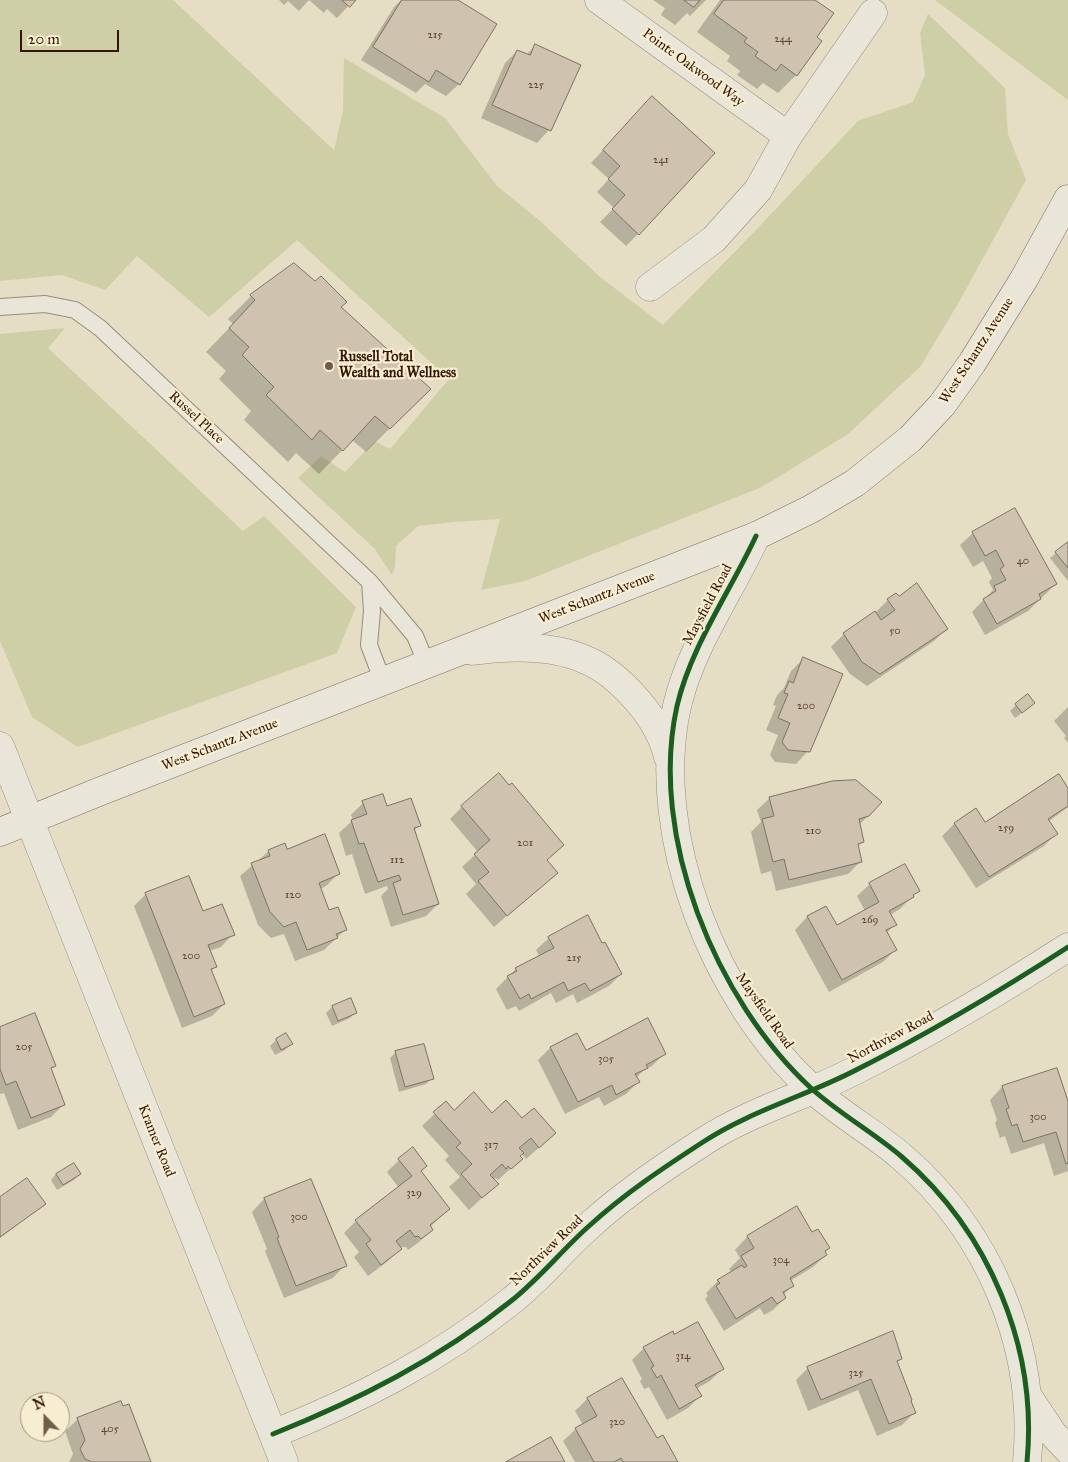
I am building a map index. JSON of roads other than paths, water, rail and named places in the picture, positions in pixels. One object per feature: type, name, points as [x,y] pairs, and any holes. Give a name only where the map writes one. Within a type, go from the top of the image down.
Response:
[{"type":"street","name":"Pointe Oakwood Way","points":[[599,0],[788,136]]},
{"type":"street","points":[[650,287],[714,240],[758,190],[788,136],[873,13]]},
{"type":"street","name":"West Schantz Avenue","points":[[0,832],[756,536],[810,509],[855,483],[910,439],[942,405],[972,363],[1024,279],[1068,199]]},
{"type":"street","name":"Maysfield Road","points":[[756,536],[695,653],[688,670],[674,724],[671,771],[674,822],[685,876],[706,935],[733,991],[765,1038],[813,1089],[902,1157],[940,1195],[973,1238],[1002,1296],[1016,1338],[1027,1395],[1029,1440],[1027,1462]]},
{"type":"street","name":"Maysfield Road","points":[[439,660],[490,648],[509,647],[553,650],[586,660],[614,677],[645,708],[661,736],[671,771]]},
{"type":"street","name":"Kramer Road","points":[[0,746],[28,821],[284,1462]]},
{"type":"street","name":"Northview Road","points":[[273,1434],[311,1419],[394,1379],[457,1342],[514,1299],[588,1227],[630,1191],[706,1140],[772,1106],[855,1071],[958,1014],[1068,947]]},
{"type":"street","points":[[1027,1395],[1053,1434],[1068,1450]]},
{"type":"lane","name":"Russel Place","points":[[0,307],[45,304],[76,310],[100,328],[370,582],[415,636],[439,660]]},
{"type":"lane","points":[[370,582],[372,611],[369,645],[383,682]]},
{"type":"place","name":"Russell Total Wealth and Wellness","points":[[329,366]]}]
